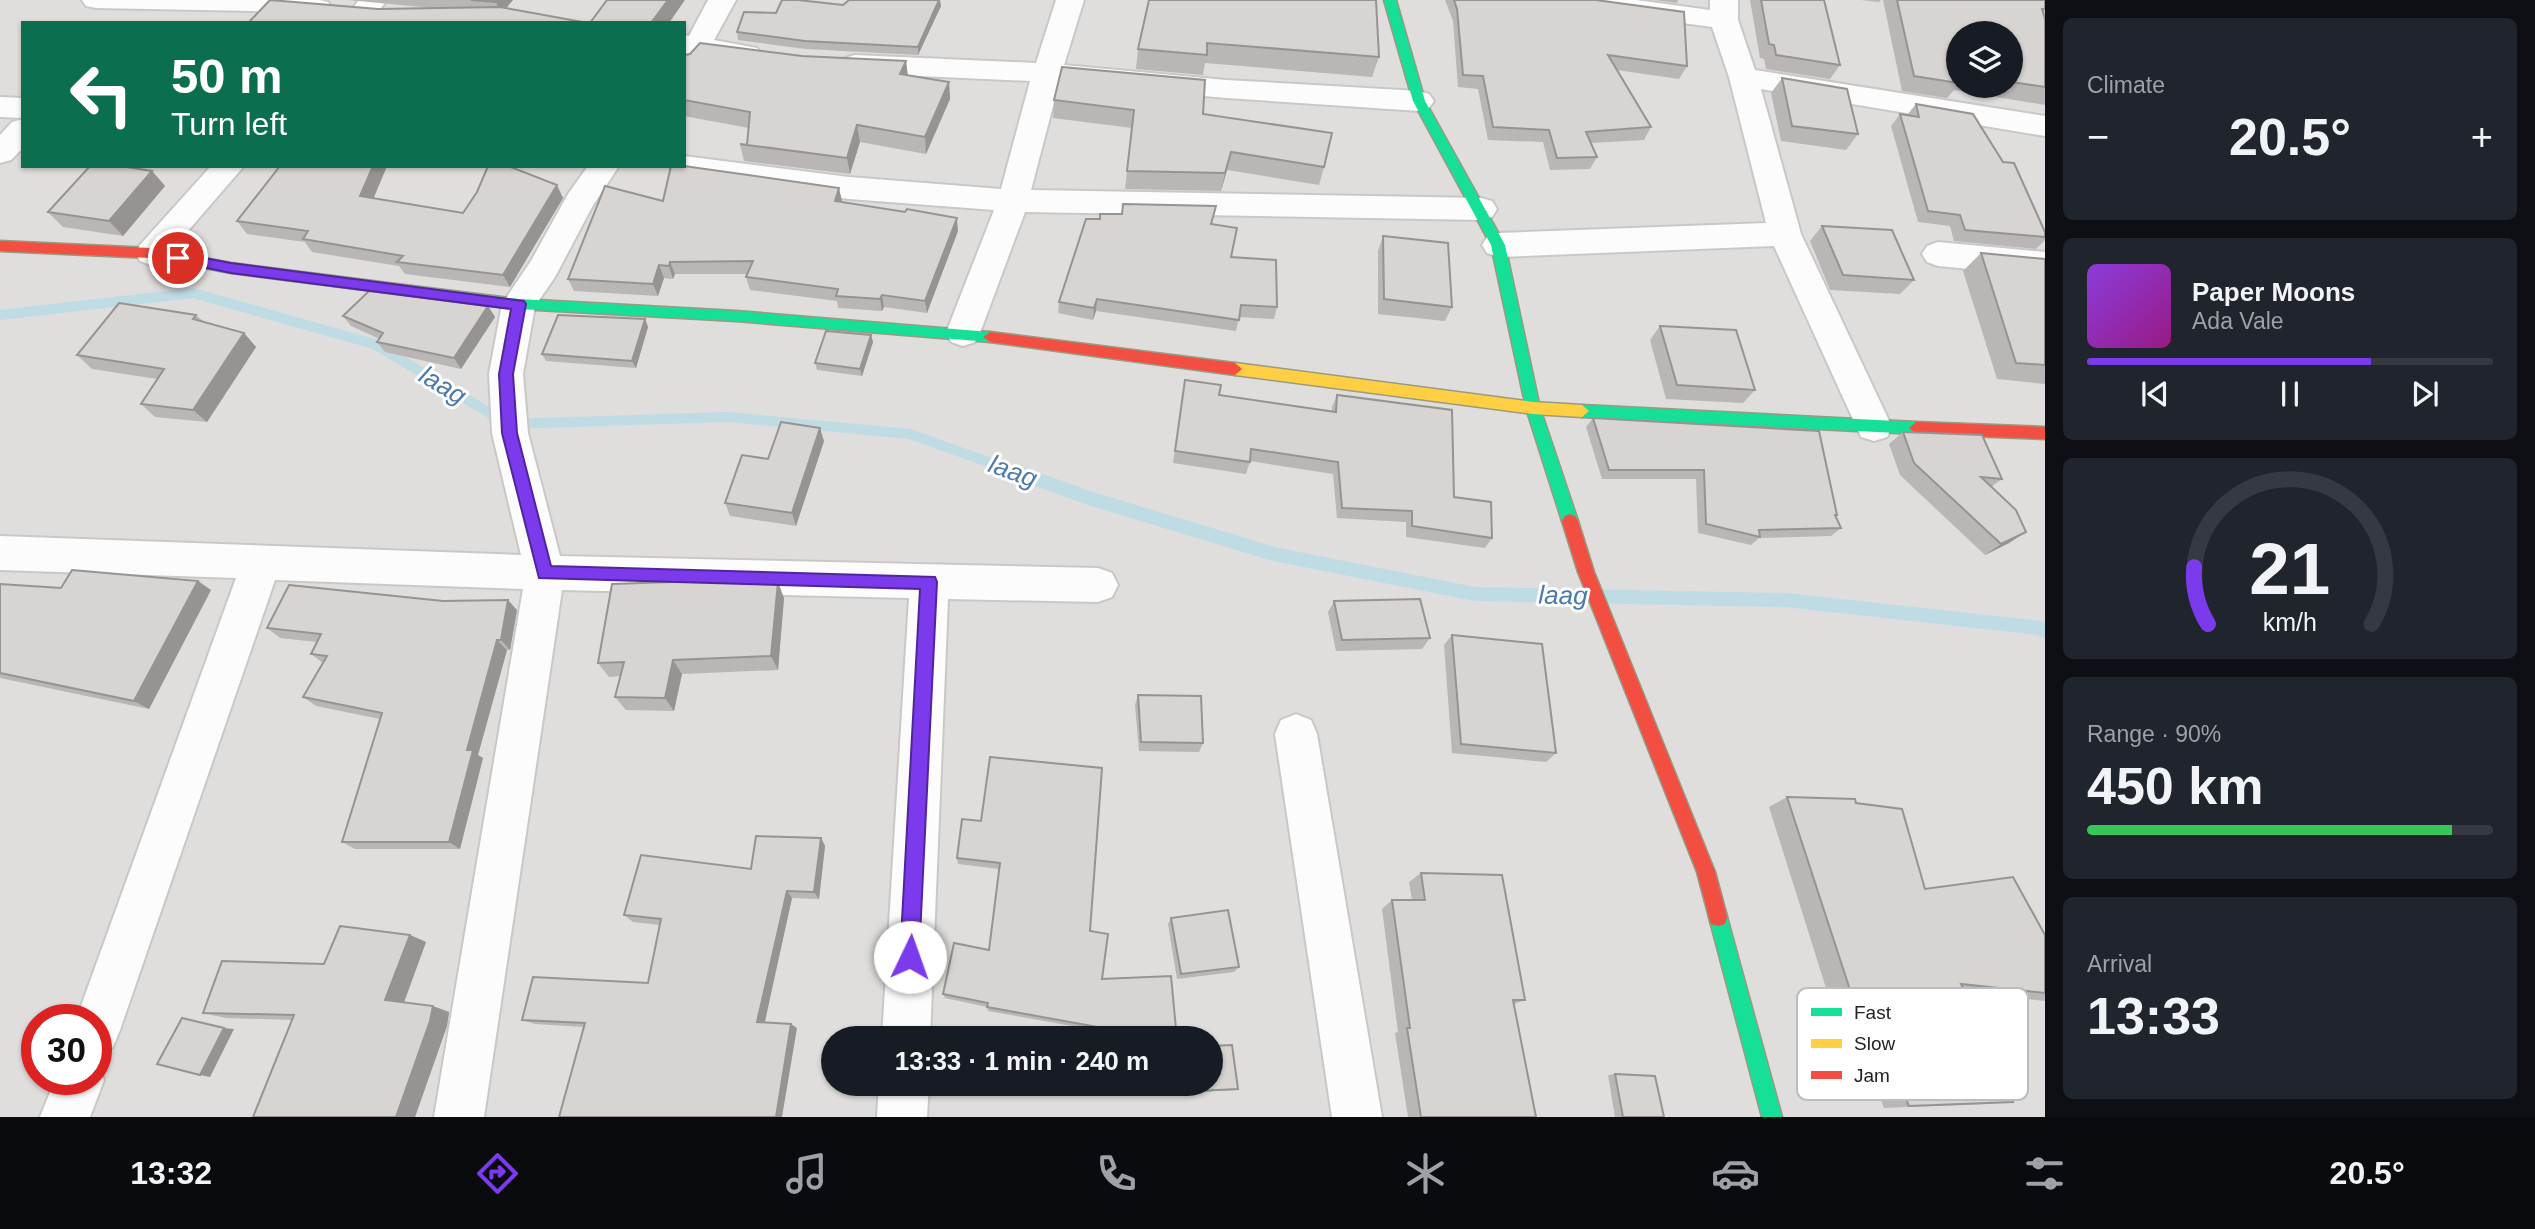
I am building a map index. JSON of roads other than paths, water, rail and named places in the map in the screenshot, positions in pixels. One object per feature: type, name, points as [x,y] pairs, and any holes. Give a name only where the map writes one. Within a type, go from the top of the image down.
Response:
[{"type":"street","points":[[96,0],[253,3],[371,12]]},
{"type":"street","points":[[722,0],[688,51],[768,57]]},
{"type":"street","points":[[963,333],[1013,201],[1047,73],[1070,0]]},
{"type":"street","points":[[1390,0],[1419,101],[1498,245],[1533,408],[1586,572],[1623,659],[1706,873],[1772,1117]]},
{"type":"street","points":[[1572,0],[1724,10],[1785,234],[1874,427]]},
{"type":"street","points":[[832,63],[1047,73],[1226,89],[1419,101]]},
{"type":"street","points":[[1743,77],[2045,126]]},
{"type":"street","points":[[0,107],[21,108]]},
{"type":"street","points":[[0,153],[21,131]]},
{"type":"street","points":[[686,166],[849,188],[1013,201],[1480,209]]},
{"type":"street","points":[[151,253],[227,168]]},
{"type":"street","points":[[459,1117],[545,573],[510,433],[506,374],[519,304],[543,269],[579,202],[603,168]]},
{"type":"street","points":[[1498,245],[1785,234]]},
{"type":"street","points":[[0,246],[151,253],[231,268],[519,304],[736,316],[963,333],[1533,408],[1874,427],[2045,433]]},
{"type":"street","points":[[1938,254],[2045,264]]},
{"type":"street","points":[[0,553],[545,573],[1098,584]]},
{"type":"street","points":[[105,1004],[262,561]]},
{"type":"street","points":[[907,1026],[929,582]]},
{"type":"street","points":[[1296,734],[1357,1117]]},
{"type":"street","points":[[65,1117],[73,1095]]},
{"type":"street","points":[[902,1117],[903,1096]]},
{"type":"waterway","name":"laag","points":[[0,315],[193,293],[374,344],[508,424],[728,417],[910,434],[1027,476]]},
{"type":"waterway","name":"laag","points":[[1022,474],[1092,499],[1274,554],[1475,594],[1786,600],[2040,628],[2045,631]]}]
